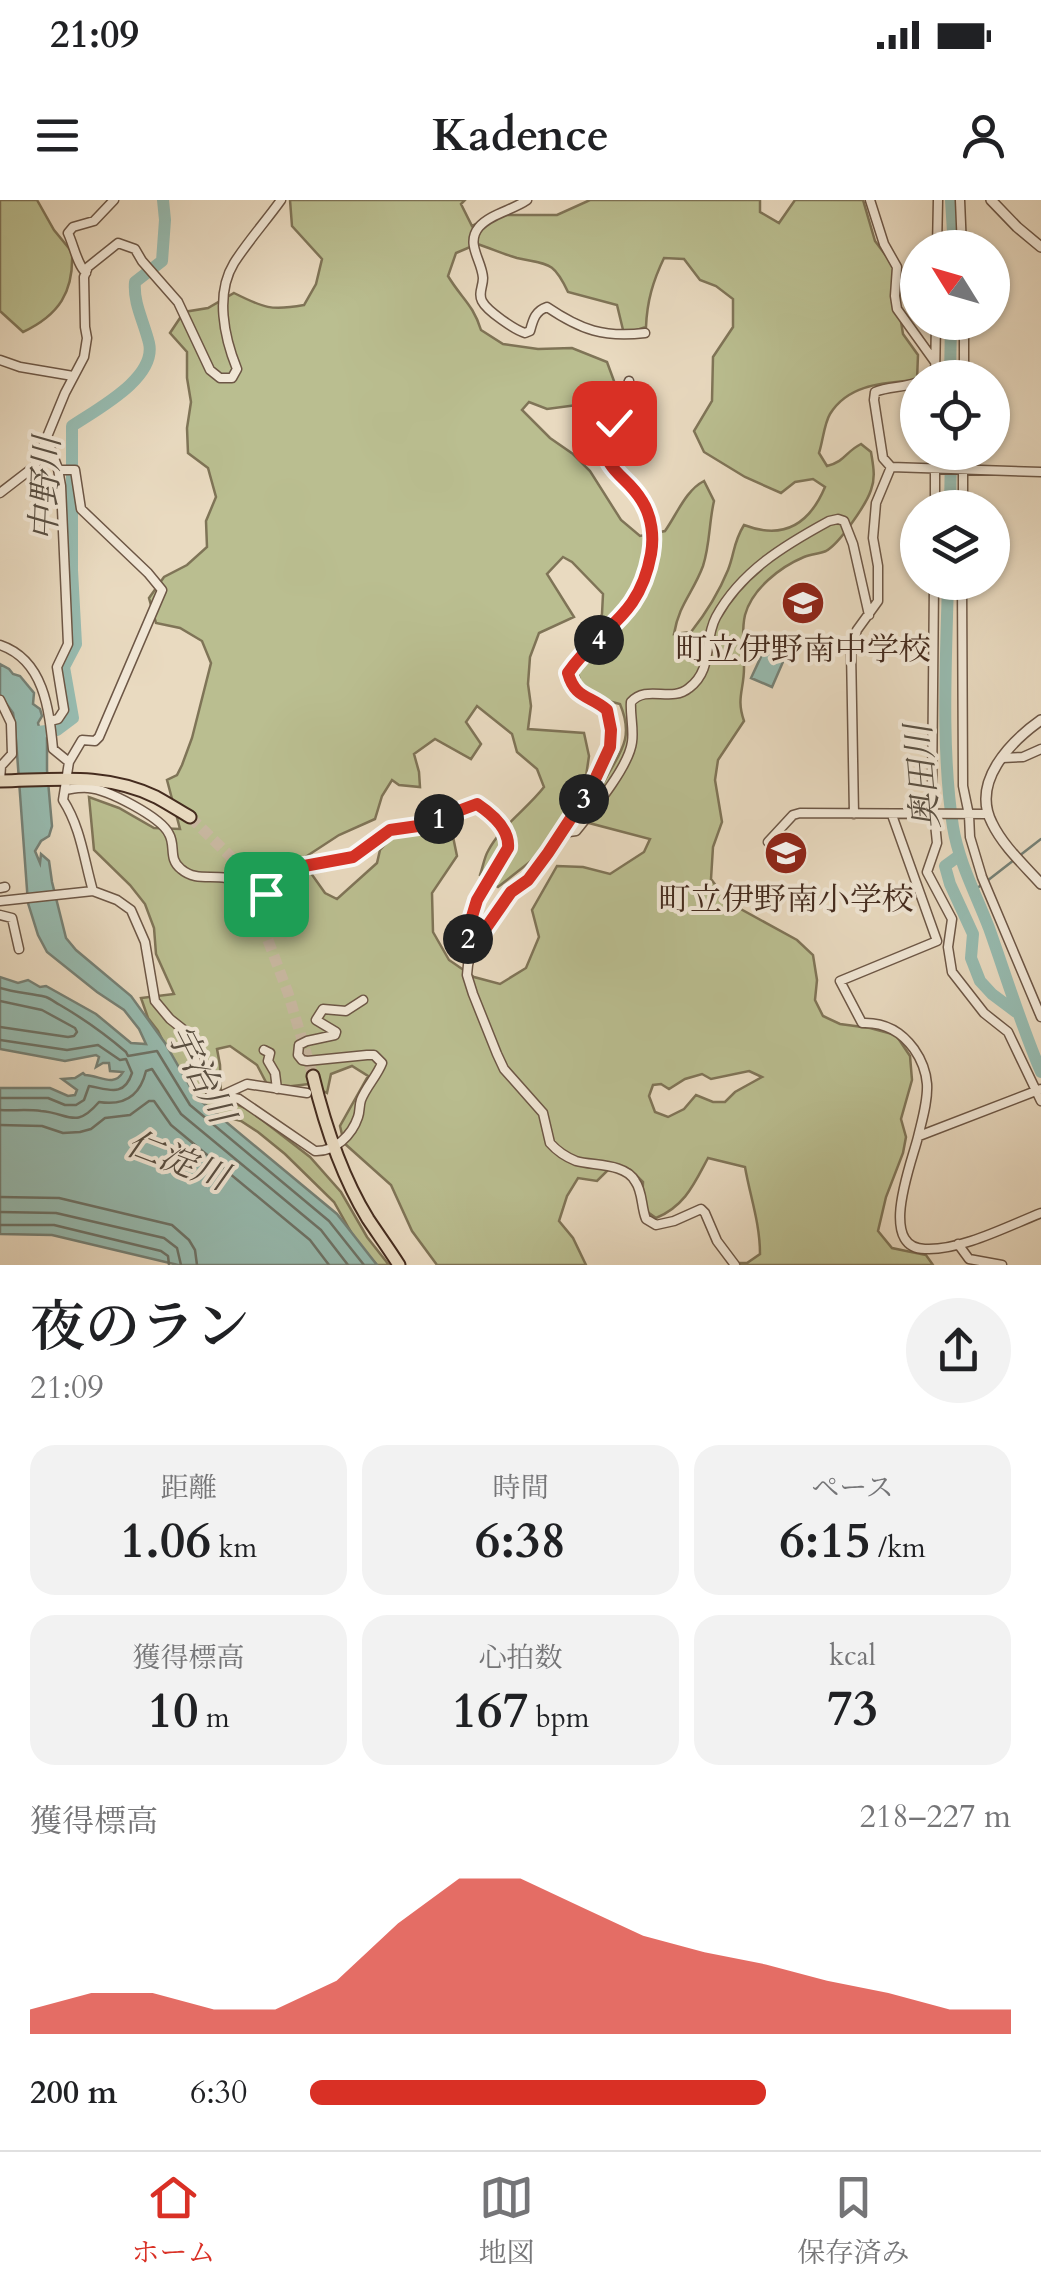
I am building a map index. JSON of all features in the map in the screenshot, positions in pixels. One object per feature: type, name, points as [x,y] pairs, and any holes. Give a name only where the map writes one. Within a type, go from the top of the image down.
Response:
[{"type":"main road","points":[[4,781],[105,780],[156,797],[190,817]]},
{"type":"main road","points":[[314,1076],[334,1147],[367,1218],[400,1265]]},
{"type":"street","points":[[86,273],[79,266],[68,233],[94,222],[114,200]]},
{"type":"street","points":[[0,492],[35,466],[82,363],[87,338],[88,267],[118,243],[136,250],[178,302],[210,370],[220,378],[232,378],[237,369],[227,344],[224,289],[233,264],[281,200]]},
{"type":"street","points":[[526,200],[476,229],[474,249],[483,278],[480,295],[487,307],[525,334],[530,331],[534,316],[546,307],[592,332],[646,333]]},
{"type":"street","points":[[870,200],[884,244],[898,267],[897,309],[935,360]]},
{"type":"street","points":[[938,200],[938,230]]},
{"type":"street","points":[[960,200],[961,230]]},
{"type":"street","points":[[992,200],[1041,247]]},
{"type":"street","points":[[0,360],[20,368],[73,376]]},
{"type":"street","points":[[629,381],[614,423],[602,437],[616,473],[640,497],[648,512],[652,545],[648,570],[632,605],[568,673],[575,690],[607,710],[610,747],[562,834],[528,880],[511,892],[472,948],[467,976],[504,1069],[543,1112],[550,1143],[569,1158],[630,1174],[640,1191],[646,1219],[656,1225],[701,1210],[724,1252],[736,1265]]},
{"type":"street","points":[[900,386],[876,392],[874,400],[883,458],[891,466],[900,466]]},
{"type":"street","points":[[47,439],[59,470],[68,644],[58,667],[64,710],[58,719],[50,721]]},
{"type":"street","points":[[854,814],[851,650],[857,630],[878,601],[873,538],[876,503],[891,466]]},
{"type":"street","points":[[59,470],[76,470],[81,508],[162,590],[99,737],[95,741],[82,740],[63,782],[63,800],[78,833],[93,891]]},
{"type":"street","points":[[963,490],[963,470],[1041,472]]},
{"type":"street","points":[[562,834],[576,831],[628,756],[632,743],[631,702],[638,694],[674,695],[692,686],[708,660],[711,630],[717,616],[768,558],[828,521],[844,521],[869,615]]},
{"type":"street","points":[[934,600],[933,814],[937,843],[927,872],[952,919],[948,947],[952,972],[984,1013],[1008,1032],[1039,1089],[1041,1101]]},
{"type":"street","points":[[962,600],[965,815],[982,877],[1041,1017]]},
{"type":"street","points":[[0,645],[26,660],[38,678],[54,749],[69,762]]},
{"type":"street","points":[[0,700],[11,722],[12,754],[1,766],[4,781]]},
{"type":"street","points":[[1041,720],[1026,731],[994,768],[985,799],[1000,838],[1041,884]]},
{"type":"street","points":[[1002,758],[1023,757],[1041,749]]},
{"type":"street","points":[[63,782],[124,800],[164,827],[172,836],[172,855],[180,869],[197,878],[234,880],[250,891],[266,894],[278,887],[288,869],[353,857],[390,830],[418,826],[477,804],[506,831],[509,840],[477,900],[467,933],[472,948]]},
{"type":"street","points":[[768,842],[800,812],[988,814]]},
{"type":"street","points":[[892,815],[937,941],[840,981],[862,1023],[887,1026],[908,1041],[923,1063],[927,1083],[919,1136],[902,1191],[900,1217],[904,1240],[911,1247],[928,1250],[958,1244],[1041,1213]]},
{"type":"street","points":[[0,901],[93,891],[124,904],[136,918],[145,942],[156,1001],[189,1034],[196,1066],[211,1093],[238,1099],[315,1151],[334,1147],[349,1134],[358,1119],[360,1102],[382,1066],[374,1055],[307,1061],[297,1052],[301,1042],[336,1032],[316,1020],[323,1009],[346,1011],[364,1000]]},
{"type":"street","points":[[0,915],[12,918],[19,950]]},
{"type":"street","points":[[264,1050],[270,1054],[268,1061],[277,1089]]},
{"type":"street","points":[[223,1096],[247,1084],[307,1093]]},
{"type":"street","points":[[919,1136],[1039,1089]]},
{"type":"street","points":[[958,1244],[969,1259],[1002,1265]]},
{"type":"green space","points":[[0,200],[37,200],[72,252],[70,279],[62,301],[46,318],[23,332],[0,311]]},
{"type":"green space","points":[[290,200],[465,200],[461,204],[472,226],[495,215],[557,215],[590,200],[760,200],[760,212],[779,223],[795,200],[863,200],[875,241],[900,284],[900,340],[907,340],[918,360],[900,360],[900,382],[858,390],[830,414],[819,453],[827,466],[861,444],[871,452],[871,490],[852,524],[831,547],[795,561],[777,573],[760,588],[745,615],[740,700],[744,721],[718,760],[715,780],[722,822],[713,847],[711,879],[728,902],[797,940],[813,955],[815,1000],[823,1016],[840,1024],[896,1035],[910,1056],[912,1080],[901,1119],[906,1137],[878,1231],[892,1248],[926,1255],[933,1265],[734,1265],[747,1263],[760,1254],[745,1167],[708,1158],[682,1201],[656,1218],[642,1208],[643,1182],[631,1170],[614,1164],[597,1181],[578,1178],[559,1221],[573,1238],[586,1265],[437,1265],[412,1231],[391,1185],[344,1143],[340,1126],[368,1076],[352,1066],[331,1074],[327,1093],[309,1084],[268,1086],[257,1065],[230,1046],[217,1049],[221,1098],[248,1109],[310,1157],[341,1192],[389,1265],[377,1265],[356,1241],[334,1202],[285,1154],[241,1121],[219,1115],[187,1091],[141,998],[174,994],[156,954],[154,928],[145,904],[94,850],[89,797],[154,828],[180,829],[167,780],[177,775],[182,765],[211,663],[202,641],[180,628],[156,623],[149,598],[164,577],[187,565],[207,547],[206,521],[216,497],[208,468],[188,453],[191,402],[187,352],[170,333],[184,312],[208,308],[234,293],[268,307],[304,305],[316,284],[322,259],[292,226]],"holes":[[[477,244],[553,269],[568,292],[617,305],[624,334],[646,327],[651,291],[664,258],[684,259],[700,280],[733,299],[733,327],[713,357],[712,401],[694,431],[704,452],[781,493],[795,482],[813,479],[825,487],[811,511],[793,526],[771,531],[744,525],[721,586],[691,632],[674,634],[703,566],[714,501],[704,481],[687,496],[665,531],[640,536],[621,520],[590,471],[522,410],[529,402],[547,409],[601,398],[614,381],[607,362],[572,348],[503,344],[481,330],[448,276],[456,253]],[[563,557],[603,594],[602,614],[577,669],[585,700],[620,704],[625,718],[622,750],[599,792],[589,823],[650,839],[644,852],[610,874],[557,866],[532,910],[539,937],[526,968],[500,984],[474,977],[449,960],[433,932],[432,893],[457,856],[451,827],[401,826],[380,850],[377,863],[337,899],[325,893],[308,869],[276,896],[251,886],[249,865],[287,869],[339,835],[375,819],[392,780],[399,785],[420,787],[414,754],[435,739],[471,759],[481,744],[466,722],[477,706],[512,734],[517,752],[537,769],[544,787],[493,842],[480,875],[498,887],[545,850],[585,783],[589,756],[584,733],[528,729],[530,657],[539,633],[574,617],[547,574]],[[749,1071],[762,1077],[725,1102],[696,1095],[684,1109],[668,1117],[655,1112],[649,1096],[653,1085],[669,1089],[702,1074],[711,1079]]]},
{"type":"water","points":[[766,646],[786,655],[772,687],[751,678]]},
{"type":"water","name":"仁淀川","points":[[0,664],[20,676],[34,693],[33,704],[42,716],[39,727],[47,729],[52,826],[49,836],[35,851],[40,863],[41,854],[49,861],[66,938],[131,996],[165,1043],[196,1097],[337,1214],[377,1265],[178,1265],[52,1235],[0,1234],[0,1088],[50,1088],[68,1096],[75,1095],[77,1090],[62,1079],[83,1073],[111,1080],[123,1072],[110,1071],[109,1063],[96,1067],[96,1055],[65,1061],[0,1049],[0,977],[46,986],[96,1014],[131,1043],[146,1044],[124,1010],[47,952],[38,935],[28,903],[15,726],[13,713],[0,695]]},
{"type":"waterway","name":"中野川","points":[[37,732],[57,730],[73,718],[64,667],[76,644],[72,426],[123,391],[144,368],[149,356],[135,282],[162,261],[163,200]]},
{"type":"waterway","name":"奥田川","points":[[951,200],[953,230]]},
{"type":"waterway","name":"奥田川","points":[[950,360],[951,340]]},
{"type":"waterway","name":"奥田川","points":[[950,490],[951,470]]},
{"type":"waterway","name":"奥田川","points":[[948,600],[946,736],[953,827],[1041,1072]]},
{"type":"waterway","points":[[987,881],[1041,839]]},
{"type":"waterway","points":[[960,855],[945,866],[973,934],[971,958],[980,981],[1016,1012]]},
{"type":"waterway","name":"奥田川","points":[[973,891],[980,886]]},
{"type":"tunnel","points":[[190,817],[230,856],[244,877],[288,993],[313,1076]]},
{"type":"place","name":"町立伊野南中学校","points":[[803,603]]},
{"type":"place","name":"町立伊野南小学校","points":[[786,853]]},
{"type":"route","points":[[266,894],[278,887],[288,869],[353,857],[390,830],[418,826],[477,804],[506,831],[509,840],[477,900],[467,933],[472,948],[511,892],[528,880],[548,853],[592,786],[610,747],[607,710],[575,690],[568,673],[632,605],[648,570],[652,545],[648,512],[640,497],[606,459],[602,437],[614,423]]},
{"type":"water label","name":"宇治川","points":[[200,1074]]}]
